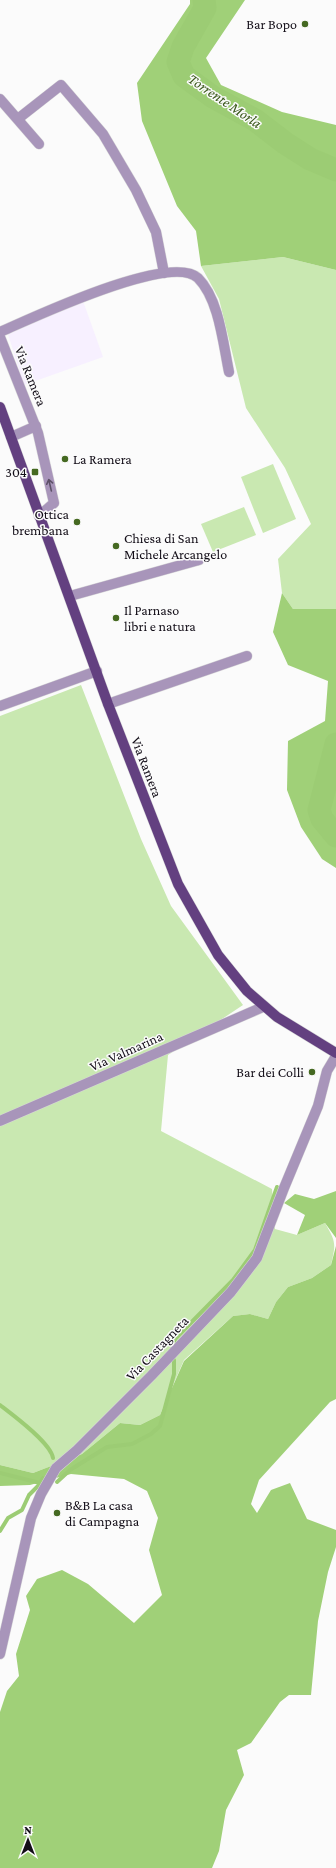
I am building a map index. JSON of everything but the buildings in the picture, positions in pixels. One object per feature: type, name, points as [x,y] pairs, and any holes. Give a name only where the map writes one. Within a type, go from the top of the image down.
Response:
[{"type":"main road","name":"Via Ramera","points":[[0,407],[108,704],[178,884],[218,955],[231,973],[263,1007],[336,1054]]},
{"type":"street","points":[[19,118],[60,85],[103,134],[136,190],[156,232],[164,273]]},
{"type":"street","points":[[0,98],[19,118],[39,144]]},
{"type":"street","points":[[0,332],[64,304],[143,276],[183,271],[197,277],[212,299],[229,372]]},
{"type":"street","name":"Via Ramera","points":[[0,338],[37,429],[11,437]]},
{"type":"street","points":[[37,429],[54,503],[39,516]]},
{"type":"street","points":[[70,596],[198,560]]},
{"type":"street","points":[[108,704],[247,656]]},
{"type":"street","points":[[0,706],[97,671]]},
{"type":"street","name":"Via Valmarina","points":[[0,1121],[263,1007]]},
{"type":"street","name":"Via Castagneta","points":[[0,1654],[30,1518],[41,1494],[56,1468],[77,1450],[152,1376],[231,1292],[257,1258],[281,1194],[318,1106],[327,1071],[336,1054]]},
{"type":"shaded area","points":[[83,301],[103,357],[24,385],[7,331]]},
{"type":"green space","points":[[190,0],[245,0],[206,58],[221,85],[282,112],[336,125],[336,270],[283,257],[201,266],[196,231],[177,206],[142,121],[137,83],[190,4]]},
{"type":"green space","points":[[283,257],[336,270],[336,609],[293,609],[282,593],[278,559],[311,524],[285,468],[246,408],[219,299],[201,266]]},
{"type":"green space","points":[[273,464],[296,519],[263,533],[241,477]]},
{"type":"green space","points":[[244,507],[256,535],[213,552],[201,524]]},
{"type":"green space","points":[[282,593],[293,609],[336,609],[336,868],[322,859],[301,827],[287,790],[288,741],[325,721],[328,681],[288,665],[273,632]]},
{"type":"green space","points":[[81,685],[141,839],[171,906],[243,1005],[168,1055],[161,1131],[272,1189],[275,1229],[297,1235],[325,1223],[333,1239],[334,1252],[331,1265],[312,1278],[288,1287],[276,1302],[268,1319],[250,1314],[233,1316],[184,1360],[160,1415],[140,1425],[120,1423],[82,1454],[33,1473],[0,1465],[0,716]]},
{"type":"green space","points":[[336,1191],[336,1238],[325,1223],[297,1235],[305,1215],[284,1203],[295,1194],[314,1199]]},
{"type":"green space","points":[[336,1246],[336,1399],[330,1402],[259,1480],[251,1504],[257,1513],[271,1490],[290,1483],[307,1519],[336,1530],[336,1547],[328,1572],[318,1621],[311,1695],[289,1695],[280,1702],[251,1743],[237,1750],[244,1775],[226,1810],[219,1851],[212,1868],[0,1868],[0,1712],[7,1691],[19,1676],[16,1654],[30,1610],[26,1596],[37,1579],[62,1570],[88,1584],[134,1623],[162,1595],[149,1550],[158,1518],[147,1491],[124,1479],[71,1474],[30,1485],[0,1486],[0,1465],[33,1473],[82,1454],[120,1423],[140,1425],[160,1415],[184,1361],[233,1316],[250,1314],[268,1319],[276,1302],[288,1287],[312,1278],[331,1265]]},
{"type":"waterway","name":"Torrente Morla","points":[[204,0],[205,8],[183,47],[178,62],[184,76],[213,97],[255,120],[285,143],[310,159],[336,170]]},
{"type":"waterway","name":"Torrente Morla","points":[[336,744],[319,810],[322,819],[336,836]]},
{"type":"waterway","points":[[174,1343],[175,1339],[233,1280],[255,1250],[277,1187]]},
{"type":"waterway","points":[[57,1482],[70,1470],[107,1447],[132,1444],[151,1434],[160,1426],[174,1374],[174,1360]]},
{"type":"waterway","points":[[0,1405],[39,1437],[51,1452],[53,1458]]},
{"type":"waterway","points":[[0,1473],[40,1483],[43,1478]]},
{"type":"waterway","points":[[0,1531],[8,1518],[22,1510],[29,1495],[40,1484]]},
{"type":"place","name":"Bar Bopo","points":[[305,24]]},
{"type":"place","name":"La Ramera","points":[[65,459]]},
{"type":"place","name":"304","points":[[35,472]]},
{"type":"place","name":"Ottica brembana","points":[[77,522]]},
{"type":"place","name":"Chiesa di San Michele Arcangelo","points":[[116,546]]},
{"type":"place","name":"Il Parnaso libri e natura","points":[[116,618]]},
{"type":"place","name":"Bar dei Colli","points":[[312,1072]]},
{"type":"place","name":"B&B La casa di Campagna","points":[[57,1513]]}]
